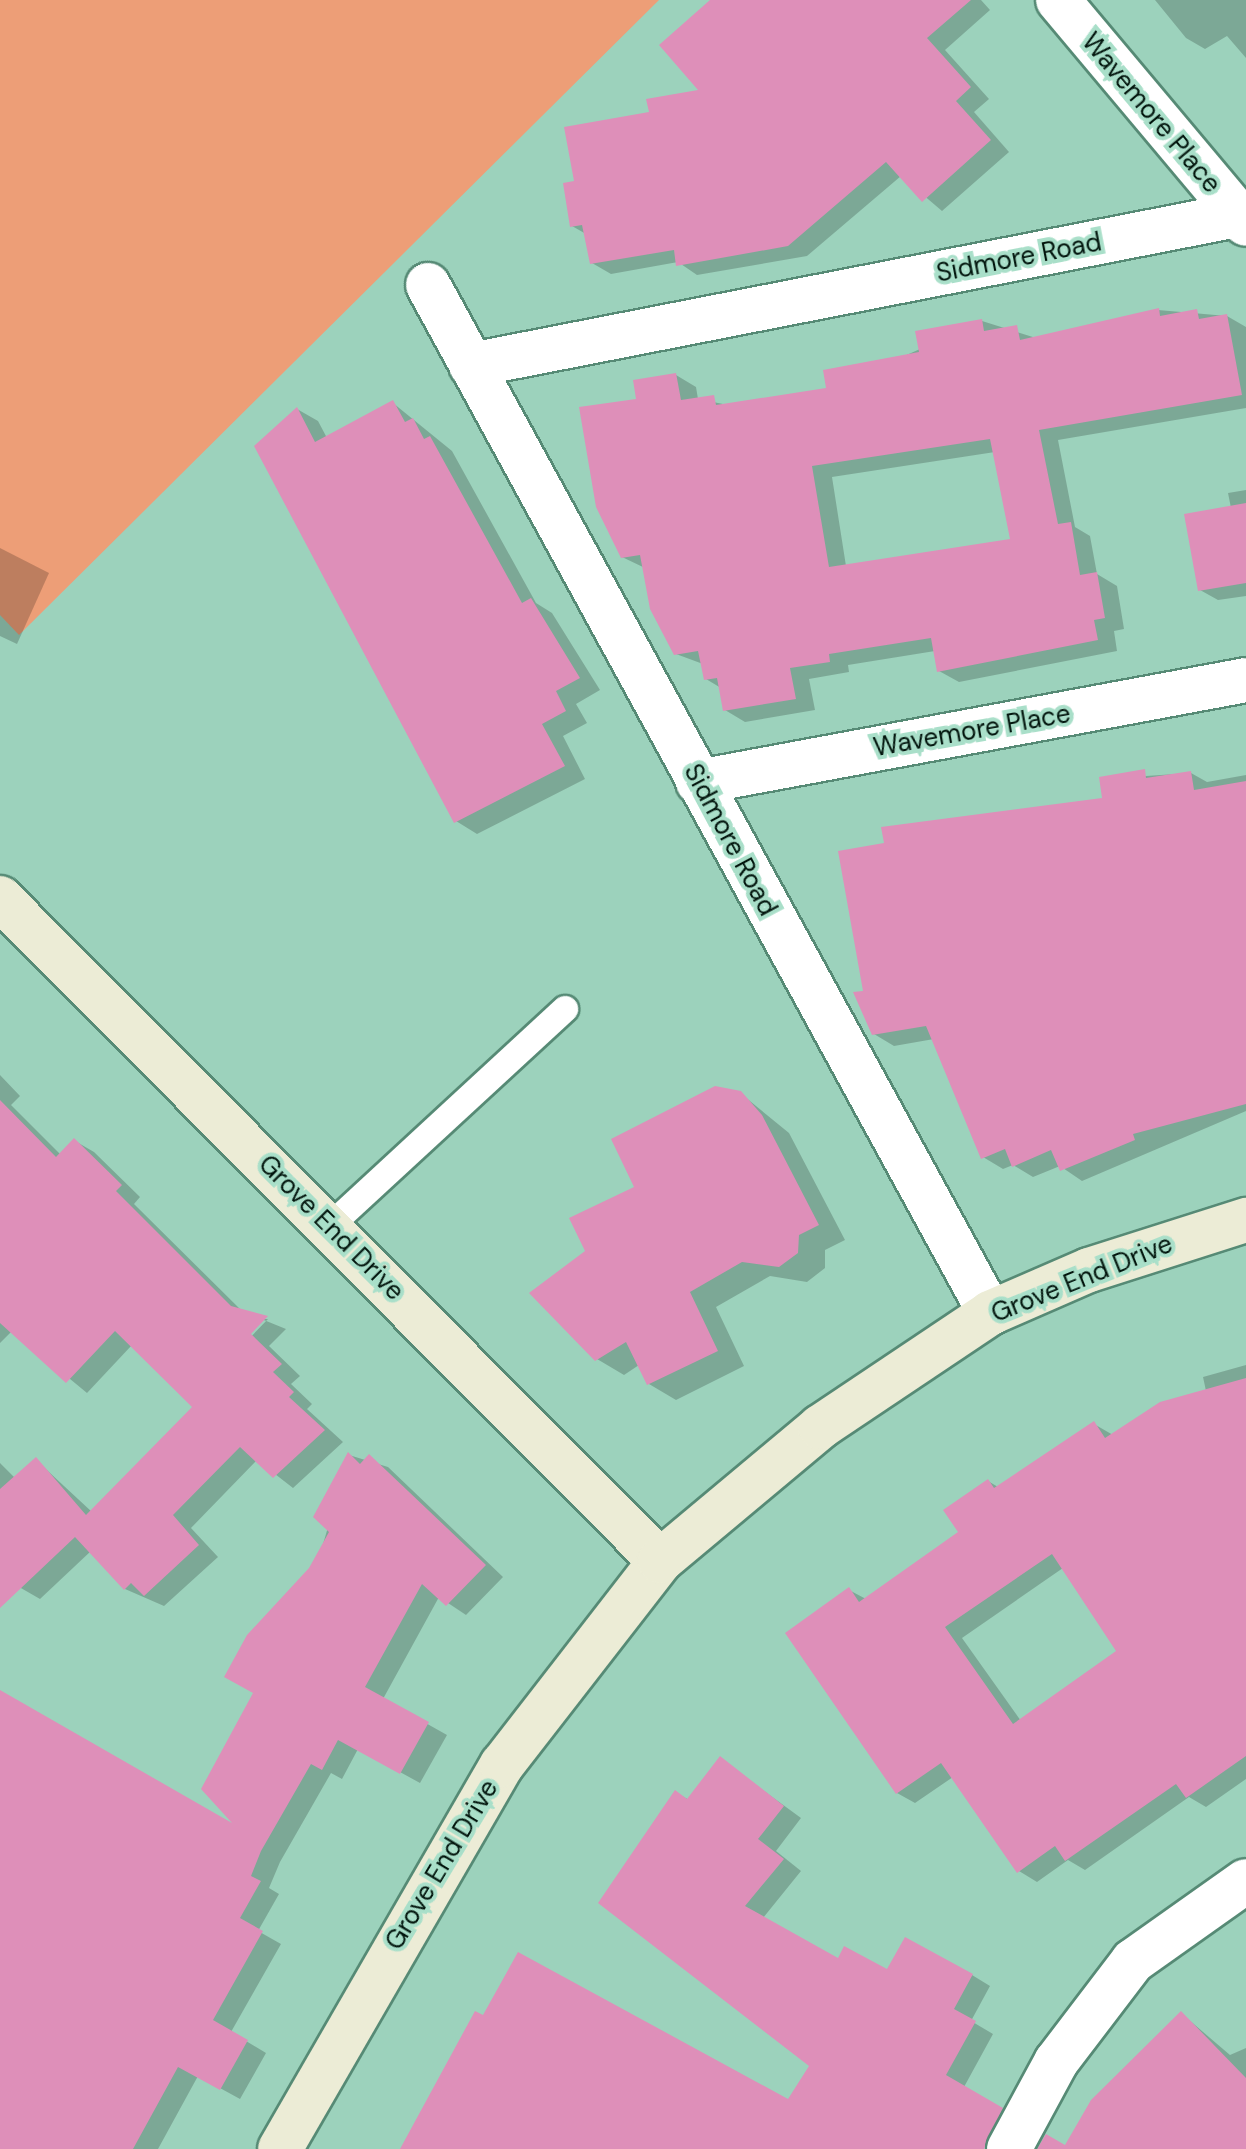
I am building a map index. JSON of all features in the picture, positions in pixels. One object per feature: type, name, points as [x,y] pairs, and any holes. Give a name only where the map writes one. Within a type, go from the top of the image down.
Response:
[{"type":"street","name":"Wavemore Place","points":[[1058,0],[1241,220]]},
{"type":"street","name":"Sidmore Road","points":[[471,365],[1241,220]]},
{"type":"street","name":"Sidmore Road","points":[[428,285],[990,1313]]},
{"type":"street","name":"Wavemore Place","points":[[698,782],[1246,680]]},
{"type":"street","name":"Grove End Drive","points":[[0,898],[330,1226],[660,1561]]},
{"type":"street","name":"Grove End Drive","points":[[280,2149],[502,1765],[660,1561],[820,1427],[990,1313],[1089,1270],[1246,1220]]},
{"type":"street","points":[[1009,2149],[1056,2062],[1114,1984],[1246,1881]]},
{"type":"lane","points":[[330,1226],[565,1009]]},
{"type":"shaded area","points":[[0,0],[659,0],[19,635],[0,615]]},
{"type":"building","points":[[710,0],[971,0],[927,38],[971,87],[956,101],[991,140],[922,202],[886,162],[788,246],[676,266],[674,250],[590,264],[582,225],[570,227],[563,183],[574,181],[564,127],[649,112],[646,99],[698,90],[659,45]]},
{"type":"building","points":[[1159,308],[1160,316],[1197,309],[1199,319],[1227,314],[1242,395],[1039,430],[1058,524],[1071,522],[1080,575],[1097,572],[1105,618],[1094,620],[1098,640],[937,672],[931,638],[829,654],[830,662],[790,668],[796,699],[723,711],[717,678],[704,680],[698,651],[674,655],[650,609],[640,555],[621,558],[596,507],[579,407],[636,399],[633,380],[676,373],[681,400],[714,395],[716,405],[826,388],[823,370],[919,352],[915,331],[982,319],[984,331],[1017,325],[1020,340]],"holes":[[[990,439],[1010,539],[829,567],[812,466]]]},
{"type":"building","points":[[393,400],[405,422],[413,418],[424,439],[430,436],[522,603],[531,598],[580,678],[556,691],[566,711],[542,724],[565,766],[454,823],[254,446],[297,407],[315,442]]},
{"type":"building","points":[[1246,503],[1246,583],[1198,591],[1184,514]]},
{"type":"building","points":[[1145,769],[1146,778],[1191,771],[1194,790],[1246,781],[1246,1104],[1133,1134],[1135,1140],[1060,1171],[1051,1150],[1012,1167],[1005,1149],[981,1159],[926,1026],[872,1035],[853,992],[863,991],[838,851],[884,843],[881,827],[1102,798],[1099,777]]},
{"type":"building","points":[[715,1086],[741,1091],[762,1115],[819,1225],[799,1235],[798,1253],[779,1267],[742,1262],[690,1292],[718,1351],[647,1385],[626,1342],[595,1361],[529,1293],[585,1251],[569,1218],[634,1187],[611,1139]]},
{"type":"building","points":[[0,1100],[56,1157],[74,1138],[122,1185],[116,1191],[231,1306],[268,1316],[251,1334],[282,1364],[273,1372],[294,1392],[289,1397],[325,1430],[273,1478],[240,1447],[173,1515],[199,1545],[144,1596],[131,1583],[124,1590],[75,1537],[0,1608],[0,1489],[36,1457],[86,1515],[192,1407],[115,1331],[66,1383],[0,1323]]},
{"type":"building","points":[[1246,1378],[1246,1756],[1186,1798],[1176,1784],[1065,1861],[1055,1846],[1017,1873],[941,1763],[896,1794],[785,1633],[849,1587],[859,1602],[958,1532],[943,1510],[988,1479],[994,1488],[1094,1421],[1105,1438],[1160,1402]],"holes":[[[1052,1554],[1116,1651],[1013,1724],[945,1627]]]},
{"type":"building","points":[[348,1452],[360,1464],[369,1454],[486,1565],[446,1606],[422,1584],[365,1687],[429,1722],[400,1774],[338,1740],[322,1770],[311,1764],[261,1851],[251,1876],[261,1881],[240,1918],[263,1931],[213,2020],[248,2040],[220,2090],[178,2067],[133,2149],[0,2149],[0,1690],[232,1823],[201,1789],[253,1693],[224,1677],[247,1635],[309,1568],[329,1532],[313,1517]]},
{"type":"building","points":[[720,1756],[784,1806],[758,1839],[784,1859],[745,1906],[838,1958],[844,1946],[887,1969],[905,1937],[973,1974],[954,2009],[976,2021],[946,2075],[1003,2108],[984,2149],[400,2149],[475,2011],[483,2015],[518,1952],[788,2099],[809,2066],[598,1903],[675,1790],[687,1799]]},
{"type":"building","points":[[1181,2011],[1246,2078],[1246,2149],[1037,2149],[1046,2134],[1065,2145],[1091,2100]]}]
